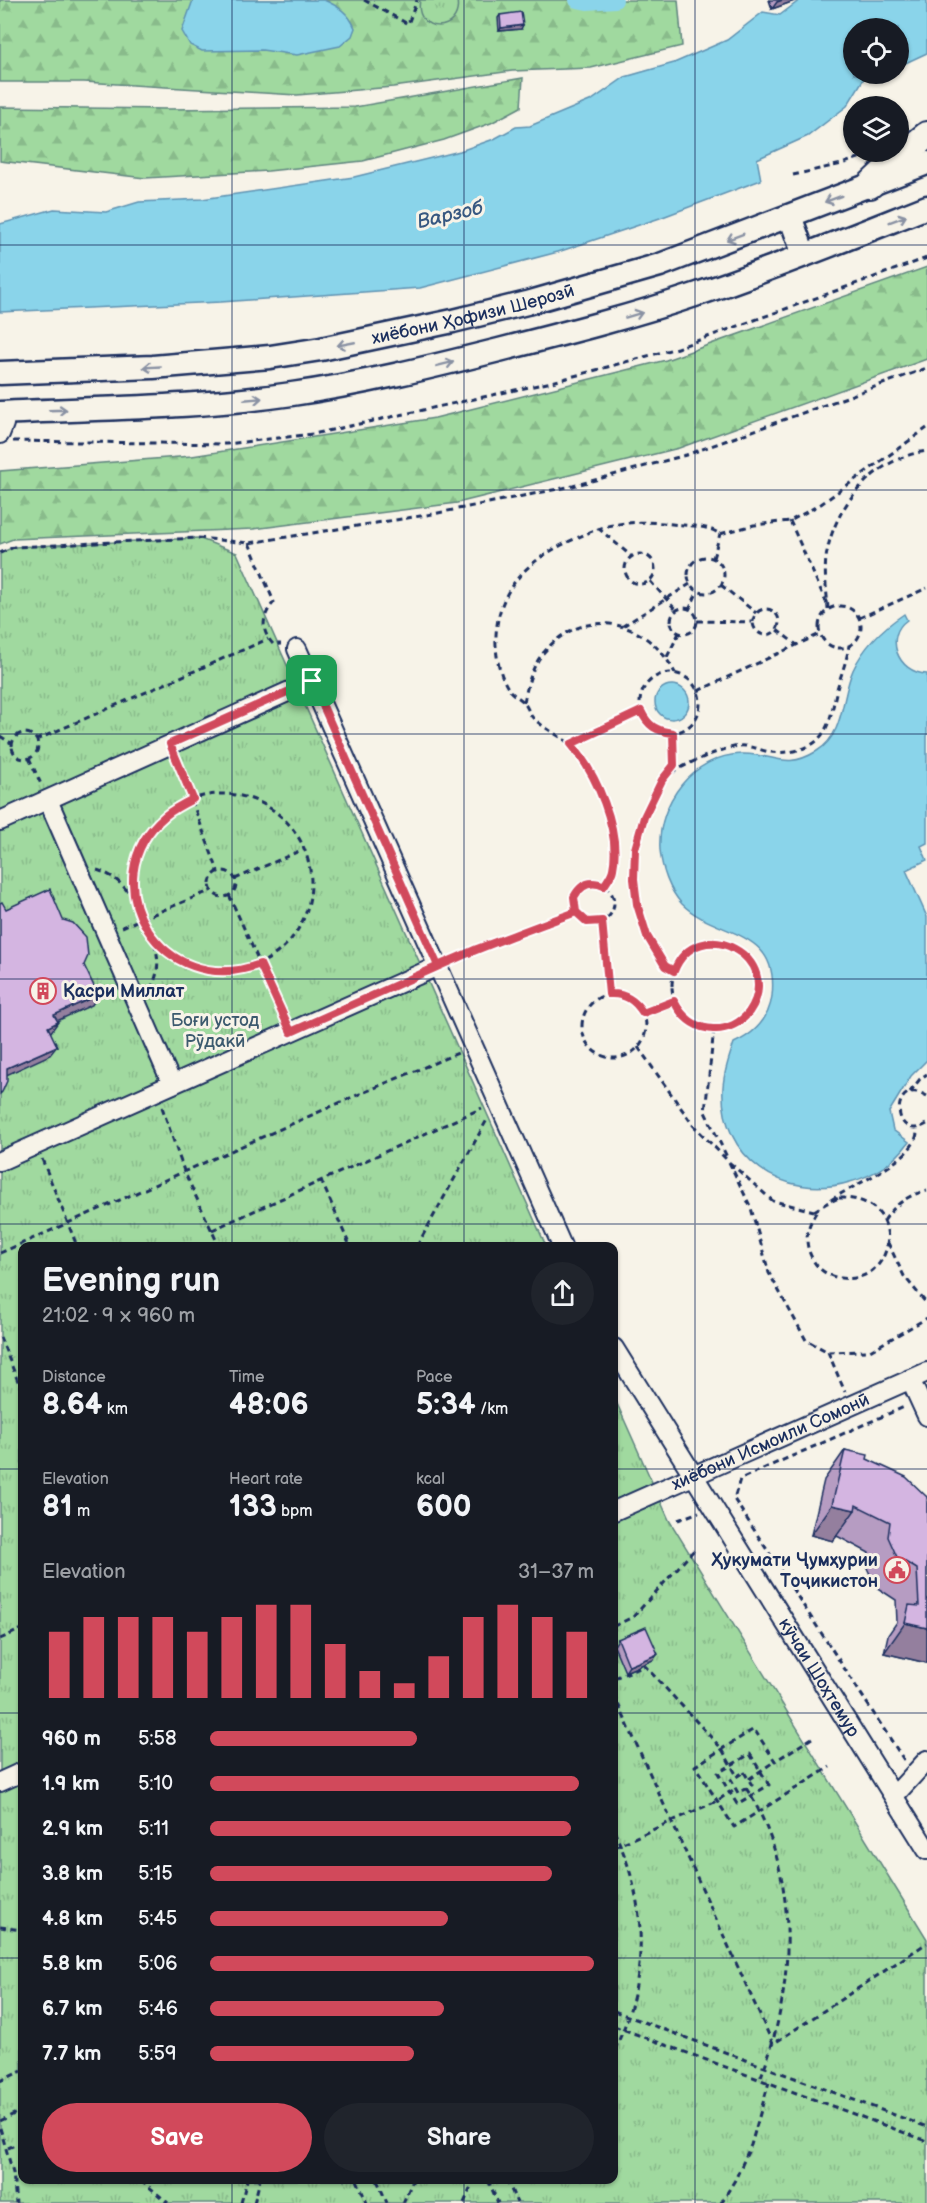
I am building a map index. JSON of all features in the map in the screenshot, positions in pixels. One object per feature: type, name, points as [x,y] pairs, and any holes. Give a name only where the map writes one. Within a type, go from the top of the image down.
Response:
[{"type":"highway","points":[[870,185],[896,159],[927,135]]},
{"type":"main road","name":"хиёбони Ҳофизи Шерозӣ","points":[[0,373],[196,364],[270,357],[352,343],[490,313],[660,265],[927,163]]},
{"type":"main road","points":[[4,425],[286,395],[428,368],[625,318],[700,294],[927,207]]},
{"type":"main road","points":[[790,216],[804,255]]},
{"type":"street","points":[[297,649],[560,1242]]},
{"type":"street","points":[[0,821],[312,681]]},
{"type":"street","points":[[48,800],[135,1003],[164,1088]]},
{"type":"street","points":[[0,1161],[438,966]]},
{"type":"street","name":"кӯчаи Шоҳтемур","points":[[618,1355],[927,1850]]},
{"type":"street","points":[[919,1375],[923,1408]]},
{"type":"street","name":"хиёбони Исмоили Сомонӣ","points":[[618,1508],[919,1375]]},
{"type":"street","points":[[894,1796],[927,1760]]},
{"type":"street","points":[[0,1782],[18,1774]]},
{"type":"path","points":[[364,0],[408,24],[417,0]]},
{"type":"path","points":[[794,176],[848,162]]},
{"type":"path","points":[[4,425],[226,444],[334,430],[552,382],[677,348],[927,258]]},
{"type":"path","points":[[0,553],[14,547],[186,538],[249,543],[433,514],[573,486],[686,455],[927,368]]},
{"type":"path","points":[[604,886],[613,870],[612,828],[606,803],[598,785],[571,744],[532,718],[524,702],[510,691],[500,670],[496,647],[497,616],[502,600],[522,573],[539,557],[557,546],[598,528],[637,522],[665,523],[711,528],[720,534],[754,525],[790,521],[822,504],[927,428]]},
{"type":"path","points":[[828,609],[826,559],[831,535],[841,511],[874,473],[896,460],[927,451]]},
{"type":"path","points":[[790,521],[828,609]]},
{"type":"path","points":[[598,528],[632,556]]},
{"type":"path","points":[[713,558],[720,534]]},
{"type":"path","points":[[249,543],[274,602],[267,610],[264,619],[264,629],[268,639],[273,644],[290,644],[297,649]]},
{"type":"path","points":[[642,554],[651,558],[656,567],[656,573],[650,581],[640,585],[630,580],[625,571],[632,556],[642,554]]},
{"type":"path","points":[[706,556],[721,564],[724,580],[711,592],[698,591],[690,584],[688,572],[694,561],[706,556]]},
{"type":"path","points":[[650,581],[677,610]]},
{"type":"path","points":[[622,626],[690,584]]},
{"type":"path","points":[[721,585],[756,613]]},
{"type":"path","points":[[859,618],[927,588]]},
{"type":"path","points":[[688,609],[698,591]]},
{"type":"path","points":[[835,606],[849,608],[859,618],[861,626],[855,641],[842,647],[829,645],[820,634],[821,617],[828,609],[835,606]]},
{"type":"path","points":[[688,609],[694,614],[696,621],[691,632],[679,633],[671,624],[672,616],[677,610],[688,609]]},
{"type":"path","points":[[765,609],[775,612],[779,621],[777,630],[769,636],[760,634],[753,627],[752,622],[756,613],[765,609]]},
{"type":"path","points":[[696,621],[752,622]]},
{"type":"path","points":[[524,702],[535,666],[544,651],[557,639],[588,625],[622,626],[639,633],[655,643],[667,657],[675,673]]},
{"type":"path","points":[[777,630],[797,645]]},
{"type":"path","points":[[667,657],[679,633]]},
{"type":"path","points":[[698,691],[820,634]]},
{"type":"path","points":[[36,740],[268,639]]},
{"type":"path","points":[[662,780],[703,756],[727,748],[742,746],[782,752],[796,751],[813,743],[825,731],[832,714],[837,688],[847,661],[849,645]]},
{"type":"path","points":[[663,673],[675,673],[689,679],[698,691],[701,702],[699,713],[693,724],[684,730],[673,733],[662,732],[653,728],[646,721],[641,711],[642,693],[652,679],[663,673]]},
{"type":"path","points":[[571,744],[641,711]]},
{"type":"path","points":[[0,735],[11,743],[16,756],[29,758],[37,750],[36,740],[29,733],[15,737],[11,743]]},
{"type":"path","points":[[673,733],[674,765],[662,780],[644,817],[635,849],[634,879],[637,904],[647,936],[665,966],[674,971]]},
{"type":"path","points":[[170,744],[193,799],[218,871]]},
{"type":"path","points":[[29,758],[48,800]]},
{"type":"path","points":[[228,795],[255,801],[279,815],[293,831],[304,849],[311,875],[309,902],[305,915],[287,944],[260,964],[235,971],[209,971],[184,963],[162,949],[142,920],[134,892],[136,864],[146,838],[164,817],[193,799],[228,795]]},
{"type":"path","points":[[235,879],[304,849]]},
{"type":"path","points":[[74,863],[111,876],[122,884],[137,906]]},
{"type":"path","points":[[218,871],[230,873],[235,879],[235,888],[229,895],[219,896],[212,890],[211,879],[218,871]]},
{"type":"path","points":[[590,883],[604,886],[610,892],[613,908],[609,916],[602,921],[587,922],[576,912],[574,897],[583,886],[590,883]]},
{"type":"path","points":[[105,934],[212,890]]},
{"type":"path","points":[[229,895],[291,1032]]},
{"type":"path","points":[[438,966],[576,912]]},
{"type":"path","points":[[602,921],[609,994]]},
{"type":"path","points":[[135,1003],[145,996],[157,975],[158,963],[153,939]]},
{"type":"path","points":[[710,943],[725,944],[739,950],[750,961],[756,974],[758,989],[754,1004],[746,1016],[734,1025],[714,1029],[704,1028],[690,1022],[679,1011],[674,1001],[671,983],[674,971],[683,956],[696,946],[710,943]]},
{"type":"path","points":[[609,994],[623,995],[631,999],[643,1013],[646,1031],[638,1047],[623,1057],[605,1057],[589,1047],[584,1040],[582,1021],[584,1012],[596,999],[609,994]]},
{"type":"path","points":[[643,1013],[674,1001]]},
{"type":"path","points":[[714,1029],[705,1112],[751,1208],[769,1273],[806,1340],[828,1352],[870,1351],[927,1318]]},
{"type":"path","points":[[25,1242],[355,1096],[474,1047]]},
{"type":"path","points":[[638,1047],[693,1125],[773,1202],[814,1211],[841,1192],[867,1180],[897,1160],[916,1141],[917,1128]]},
{"type":"path","points":[[927,1074],[900,1102],[899,1114],[906,1124],[917,1128],[927,1124]]},
{"type":"path","points":[[164,1088],[184,1171],[217,1242]]},
{"type":"path","points":[[908,1093],[926,1093]]},
{"type":"path","points":[[212,1230],[497,1101]]},
{"type":"path","points":[[419,1242],[497,1101]]},
{"type":"path","points":[[36,1145],[75,1242]]},
{"type":"path","points":[[321,1180],[348,1242]]},
{"type":"path","points":[[884,1221],[900,1203],[914,1193],[927,1191]]},
{"type":"path","points":[[814,1211],[817,1211],[809,1223],[807,1236],[808,1250],[813,1262],[835,1278],[862,1277],[882,1260],[888,1242],[884,1221],[877,1210],[859,1200],[839,1198],[827,1203]]},
{"type":"path","points":[[888,1242],[904,1276],[927,1304]]},
{"type":"path","points":[[0,1253],[18,1245]]},
{"type":"path","points":[[0,1337],[18,1381]]},
{"type":"path","points":[[828,1352],[850,1406]]},
{"type":"path","points":[[914,1775],[734,1499],[740,1479],[923,1408]]},
{"type":"path","points":[[618,1624],[633,1617],[695,1549]]},
{"type":"path","points":[[0,1639],[18,1631]]},
{"type":"path","points":[[618,1676],[645,1666],[722,1749],[737,1776]]},
{"type":"path","points":[[618,1704],[773,2044]]},
{"type":"path","points":[[775,1761],[754,1729],[695,1766],[734,1827],[830,1767]]},
{"type":"path","points":[[749,1780],[812,1738]]},
{"type":"path","points":[[750,1754],[760,1772],[769,1785],[737,1804],[718,1773],[750,1754]]},
{"type":"path","points":[[744,1772],[749,1780],[752,1785],[738,1792],[731,1780],[744,1772]]},
{"type":"path","points":[[620,1844],[717,1801],[736,1788]]},
{"type":"path","points":[[746,1788],[759,1811],[778,1868],[787,1928],[784,1988],[773,2044],[760,2079]]},
{"type":"path","points":[[618,1840],[630,1872],[640,1921],[639,1969],[628,2016],[618,2043]]},
{"type":"path","points":[[0,1927],[18,1929]]},
{"type":"path","points":[[773,2044],[927,1943]]},
{"type":"path","points":[[618,2012],[927,2127]]},
{"type":"path","points":[[618,2028],[927,2141]]},
{"type":"path","points":[[0,2081],[18,2073]]},
{"type":"path","points":[[721,2203],[752,2145],[769,2082]]},
{"type":"path","points":[[0,2121],[18,2112]]},
{"type":"path","points":[[0,2128],[13,2173],[16,2203]]},
{"type":"path","points":[[7,2149],[18,2144]]},
{"type":"path","points":[[146,2184],[168,2203]]},
{"type":"path","points":[[241,2203],[246,2184]]},
{"type":"path","points":[[254,2203],[259,2184]]},
{"type":"path","points":[[359,2184],[367,2203]]},
{"type":"path","points":[[379,2184],[387,2203]]},
{"type":"path","points":[[404,2203],[411,2184]]},
{"type":"path","points":[[464,2203],[472,2184]]},
{"type":"path","points":[[490,2184],[498,2203]]},
{"type":"path","points":[[509,2184],[517,2203]]},
{"type":"green space","points":[[0,0],[678,0],[682,46],[591,68],[512,71],[393,87],[297,95],[84,82],[0,82]]},
{"type":"green space","points":[[420,0],[457,0],[457,11],[453,20],[446,24],[438,26],[430,24],[420,11]]},
{"type":"green space","points":[[523,78],[521,107],[491,123],[444,140],[363,161],[268,171],[145,178],[0,161],[0,107],[168,109],[355,107]]},
{"type":"green space","points":[[927,267],[927,359],[679,448],[457,503],[253,529],[13,539],[0,544],[0,471],[192,456],[435,418],[666,360]]},
{"type":"green space","name":"Боғи устод Рӯдакӣ","points":[[198,538],[237,553],[544,1242],[18,1242],[18,2184],[618,2184],[618,1406],[669,1520],[927,1939],[927,2203],[0,2203],[0,553],[14,547]]},
{"type":"water","points":[[193,0],[324,0],[350,18],[355,28],[352,36],[340,46],[297,55],[262,50],[202,51],[190,45],[182,31]]},
{"type":"water","name":"Варзоб","points":[[800,0],[927,0],[927,53],[909,61],[909,18],[843,18],[843,84],[860,84],[853,96],[843,96],[843,109],[808,136],[757,159],[761,180],[660,218],[558,252],[420,288],[221,302],[0,312],[0,224],[54,209],[106,212],[139,202],[202,199],[354,177],[460,151],[494,139],[516,127],[530,126],[592,100],[625,77],[674,63],[727,40],[763,12],[780,15]]},
{"type":"water","points":[[904,614],[907,620],[896,635],[897,653],[908,667],[927,674],[927,843],[921,846],[927,860],[906,870],[927,917],[927,1060],[911,1076],[889,1112],[893,1130],[909,1142],[897,1156],[875,1172],[850,1182],[825,1187],[802,1186],[760,1169],[744,1154],[732,1135],[725,1112],[723,1087],[734,1043],[754,1030],[768,1012],[772,996],[772,974],[766,957],[743,937],[696,915],[682,904],[673,892],[664,872],[660,850],[661,832],[672,799],[694,772],[708,763],[724,756],[742,754],[779,760],[796,760],[806,757],[826,744],[838,725],[849,681],[857,661],[875,638]]},
{"type":"water","points":[[672,685],[684,690],[689,702],[684,714],[672,719],[660,714],[655,702],[660,690]]},
{"type":"building","points":[[521,12],[523,25],[501,28],[500,15]]},
{"type":"building","name":"Қасри Миллат","points":[[50,889],[63,920],[73,923],[86,937],[88,956],[84,965],[98,995],[54,1015],[58,1022],[48,1027],[57,1046],[7,1068],[7,1081],[0,1094],[0,903],[2,902],[6,909]]},
{"type":"building","points":[[845,1450],[868,1455],[867,1459],[906,1477],[927,1497],[927,1628],[905,1623],[909,1605],[919,1606],[917,1569],[897,1557],[888,1537],[890,1522],[856,1505],[855,1510],[832,1505]]},
{"type":"building","points":[[646,1627],[658,1654],[629,1666],[618,1639]]},
{"type":"waterway","points":[[577,0],[587,2],[615,0]]},
{"type":"place","name":"Қасри Миллат","points":[[43,991]]},
{"type":"place","name":"Ҳукумати Ҷумҳурии Тоҷикистон","points":[[897,1570]]},
{"type":"route","points":[[312,681],[170,744],[193,799],[175,808],[154,827],[140,850],[134,878],[134,892],[139,913],[147,930],[162,949],[184,963],[209,971],[235,971],[260,964],[291,1032],[477,949],[576,912],[587,922],[602,921],[609,994],[623,995],[631,999],[643,1013],[674,1001],[679,1011],[690,1022],[704,1028],[728,1027],[746,1016],[754,1004],[758,989],[756,974],[750,961],[739,950],[725,944],[710,943],[696,946],[683,956],[674,971],[665,966],[647,936],[637,904],[634,879],[635,849],[644,817],[662,780],[674,765],[673,733],[653,728],[641,711],[571,744],[598,785],[606,803],[612,828],[613,870],[604,886],[598,883],[583,886],[574,897],[576,912],[527,930],[477,949],[438,966],[312,681]]}]
